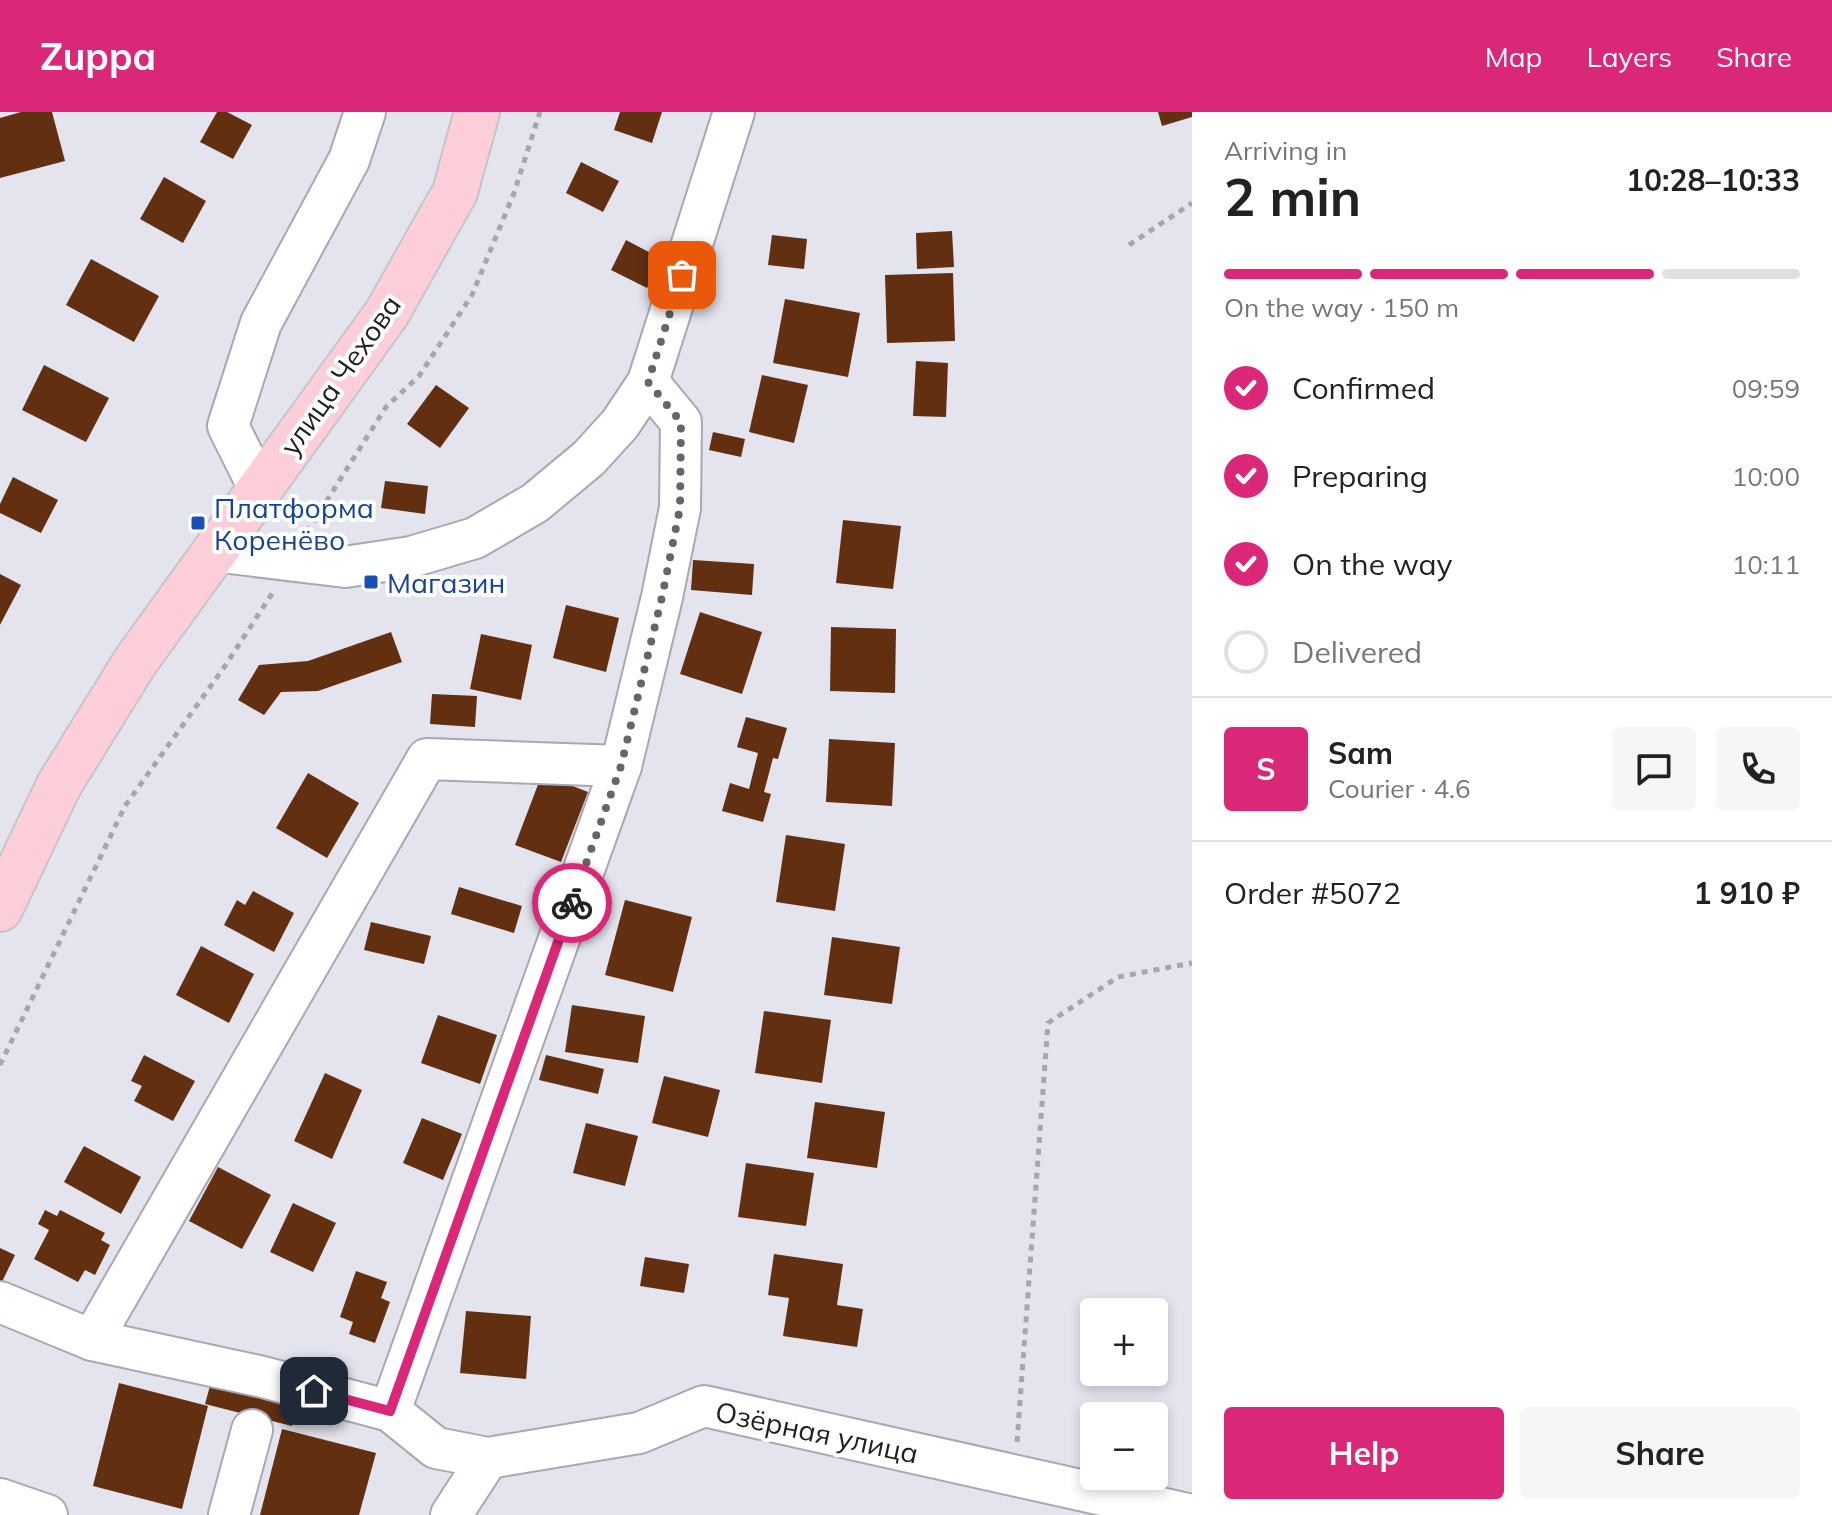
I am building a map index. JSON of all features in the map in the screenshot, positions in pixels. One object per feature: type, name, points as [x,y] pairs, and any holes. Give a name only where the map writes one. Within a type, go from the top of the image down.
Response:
[{"type":"main road","name":"улица Чехова","points":[[0,909],[59,785],[135,662],[387,313],[455,192],[477,112]]},
{"type":"street","points":[[260,490],[228,426],[261,323],[349,160],[365,112]]},
{"type":"street","points":[[213,551],[345,567],[411,557],[475,538],[535,503],[589,458],[620,424],[648,382],[734,112]]},
{"type":"street","points":[[390,1411],[621,766],[680,508],[681,422],[648,382]]},
{"type":"street","points":[[92,1340],[427,759],[621,766]]},
{"type":"street","name":"Озёрная улица","points":[[0,1302],[92,1340],[263,1377],[390,1411],[436,1448],[488,1458],[639,1433],[704,1406],[1192,1515]]},
{"type":"street","points":[[229,1515],[252,1430]]},
{"type":"street","points":[[451,1515],[488,1458]]},
{"type":"street","points":[[0,1499],[47,1515]]},
{"type":"path","points":[[314,518],[386,407],[419,376],[472,295],[514,193],[540,112]]},
{"type":"path","points":[[1129,245],[1192,203]]},
{"type":"path","points":[[0,1065],[125,806],[273,593]]},
{"type":"path","points":[[1015,1475],[1048,1023],[1118,977],[1192,963]]},
{"type":"building","points":[[21,112],[52,112],[65,161],[0,178],[0,118]]},
{"type":"building","points":[[217,112],[227,112],[252,125],[233,159],[200,142]]},
{"type":"building","points":[[620,112],[662,112],[652,143],[614,130]]},
{"type":"building","points":[[1158,112],[1192,112],[1192,117],[1162,126]]},
{"type":"building","points":[[581,162],[619,181],[603,212],[566,193]]},
{"type":"building","points":[[164,177],[206,201],[183,243],[140,219]]},
{"type":"building","points":[[952,231],[954,267],[917,269],[916,233]]},
{"type":"building","points":[[772,235],[807,239],[804,269],[768,265]]},
{"type":"building","points":[[626,240],[662,259],[647,288],[611,270]]},
{"type":"building","points":[[91,259],[159,296],[134,342],[66,305]]},
{"type":"building","points":[[953,273],[955,341],[887,343],[885,275]]},
{"type":"building","points":[[785,299],[860,313],[848,377],[773,363]]},
{"type":"building","points":[[916,361],[948,363],[946,417],[913,416]]},
{"type":"building","points":[[44,365],[109,398],[86,442],[22,410]]},
{"type":"building","points":[[762,375],[808,385],[794,443],[749,432]]},
{"type":"building","points":[[436,385],[469,408],[440,448],[407,424]]},
{"type":"building","points":[[713,432],[745,439],[741,457],[709,450]]},
{"type":"building","points":[[13,477],[58,500],[41,533],[0,513],[0,504]]},
{"type":"building","points":[[385,481],[428,486],[425,514],[381,508]]},
{"type":"building","points":[[843,520],[901,526],[893,589],[836,583]]},
{"type":"building","points":[[693,560],[754,564],[752,595],[691,590]]},
{"type":"building","points":[[0,574],[21,585],[0,625]]},
{"type":"building","points":[[566,605],[619,618],[606,672],[553,658]]},
{"type":"building","points":[[700,612],[762,632],[742,694],[680,674]]},
{"type":"building","points":[[831,627],[896,629],[895,693],[830,691]]},
{"type":"building","points":[[391,632],[402,662],[318,691],[281,692],[264,715],[238,700],[259,665],[308,661]]},
{"type":"building","points":[[481,634],[532,645],[521,700],[470,689]]},
{"type":"building","points":[[432,694],[477,696],[475,727],[430,724]]},
{"type":"building","points":[[746,717],[787,728],[778,759],[773,758],[764,792],[771,794],[763,822],[722,811],[730,783],[749,789],[758,753],[737,747]]},
{"type":"building","points":[[829,739],[895,743],[892,806],[826,802]]},
{"type":"building","points":[[308,773],[359,803],[327,858],[276,828]]},
{"type":"building","points":[[542,774],[588,792],[561,862],[515,845]]},
{"type":"building","points":[[786,835],[845,844],[835,911],[776,902]]},
{"type":"building","points":[[459,887],[522,906],[514,933],[451,914]]},
{"type":"building","points":[[253,891],[294,913],[274,952],[224,925],[237,900],[245,905]]},
{"type":"building","points":[[625,900],[692,917],[673,992],[605,975]]},
{"type":"building","points":[[371,922],[431,936],[424,964],[364,950]]},
{"type":"building","points":[[832,937],[900,947],[892,1004],[824,995]]},
{"type":"building","points":[[201,946],[254,974],[229,1023],[176,995]]},
{"type":"building","points":[[572,1005],[645,1016],[638,1063],[565,1052]]},
{"type":"building","points":[[764,1011],[831,1020],[822,1083],[755,1073]]},
{"type":"building","points":[[438,1015],[497,1035],[480,1084],[421,1063]]},
{"type":"building","points":[[144,1055],[195,1081],[173,1121],[134,1101],[142,1086],[131,1081]]},
{"type":"building","points":[[546,1055],[604,1069],[598,1094],[539,1080]]},
{"type":"building","points":[[325,1073],[362,1090],[332,1159],[294,1141]]},
{"type":"building","points":[[664,1076],[720,1090],[708,1137],[652,1123]]},
{"type":"building","points":[[815,1102],[885,1112],[877,1168],[807,1158]]},
{"type":"building","points":[[422,1118],[462,1134],[443,1180],[403,1163]]},
{"type":"building","points":[[586,1123],[638,1136],[625,1186],[573,1173]]},
{"type":"building","points":[[84,1146],[141,1177],[121,1214],[64,1182]]},
{"type":"building","points":[[746,1163],[814,1173],[806,1226],[738,1217]]},
{"type":"building","points":[[218,1167],[271,1195],[242,1249],[189,1221]]},
{"type":"building","points":[[293,1203],[336,1223],[313,1272],[270,1252]]},
{"type":"building","points":[[45,1210],[57,1216],[60,1210],[105,1233],[101,1240],[110,1245],[95,1275],[85,1270],[78,1282],[34,1259],[49,1230],[38,1224]]},
{"type":"building","points":[[0,1248],[15,1255],[0,1286]]},
{"type":"building","points":[[774,1254],[843,1264],[837,1305],[863,1309],[857,1347],[783,1336],[789,1298],[768,1295]]},
{"type":"building","points":[[645,1257],[689,1264],[684,1293],[640,1286]]},
{"type":"building","points":[[356,1271],[387,1282],[381,1298],[390,1302],[375,1343],[349,1334],[353,1322],[340,1317]]},
{"type":"building","points":[[466,1311],[531,1316],[526,1379],[460,1373]]},
{"type":"building","points":[[211,1382],[298,1403],[292,1426],[205,1404]]},
{"type":"building","points":[[119,1383],[208,1406],[182,1509],[93,1486]]},
{"type":"building","points":[[282,1429],[376,1453],[359,1515],[260,1515]]},
{"type":"way so far","points":[[572,903],[621,766],[680,508],[681,422],[648,382],[682,275]]},
{"type":"place","name":"Платформа Коренёво","points":[[198,523]]},
{"type":"place","name":"Магазин","points":[[371,582]]},
{"type":"route","points":[[314,1391],[390,1411],[572,903]]}]
